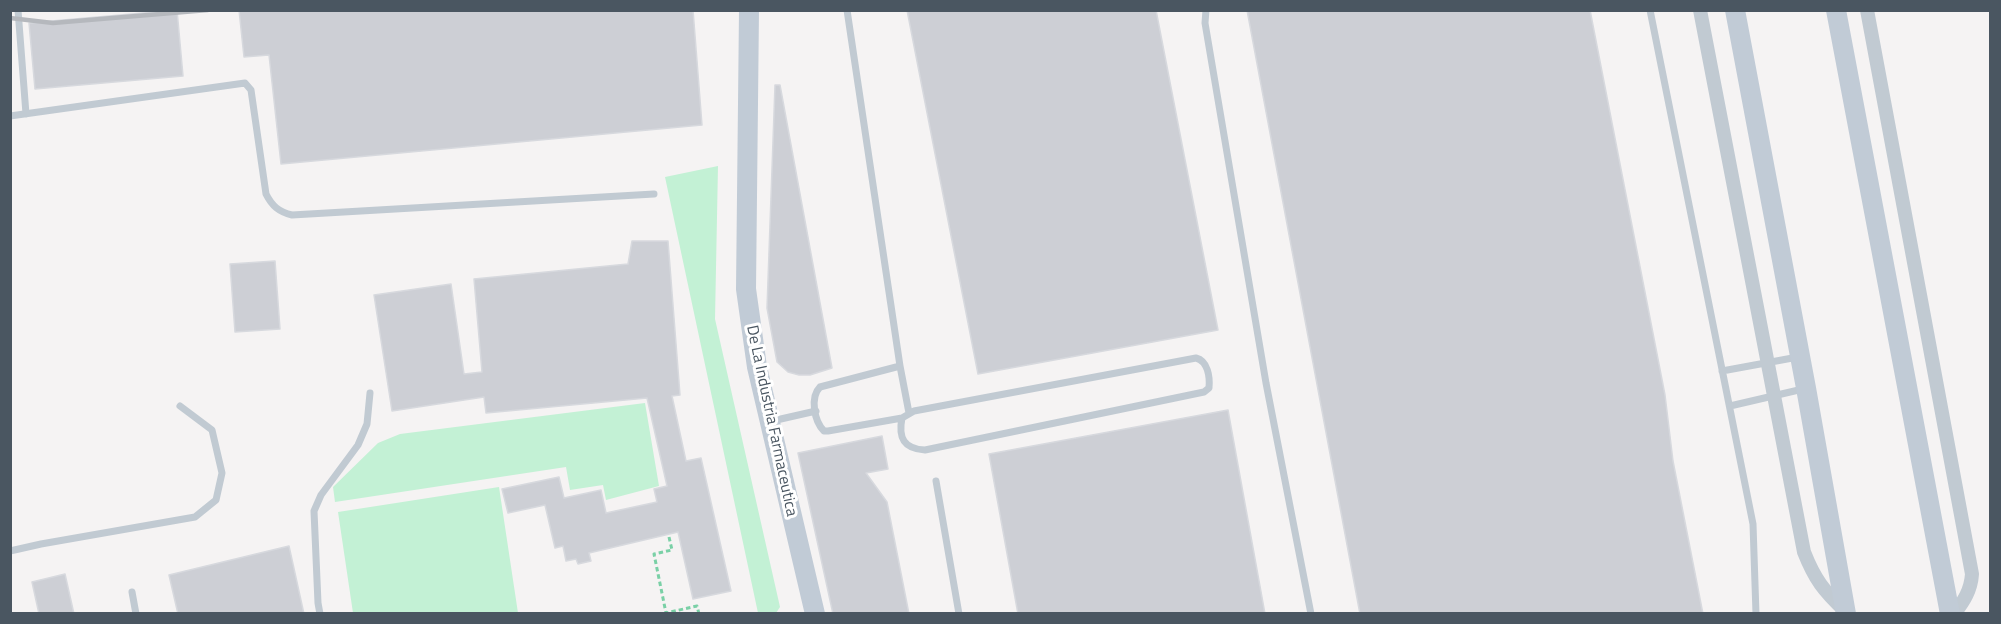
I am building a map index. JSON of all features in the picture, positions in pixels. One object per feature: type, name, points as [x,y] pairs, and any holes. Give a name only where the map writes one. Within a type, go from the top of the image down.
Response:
[{"type":"main road","name":"De La Industria Farmaceutica","points":[[749,10],[746,290],[757,367],[815,614]]},
{"type":"main road","points":[[1735,10],[1846,613]]},
{"type":"main road","points":[[1836,10],[1952,614]]},
{"type":"street","points":[[1700,10],[1804,552],[1813,575],[1846,613]]},
{"type":"street","points":[[1867,10],[1972,574],[1971,586],[1965,598],[1952,614]]},
{"type":"lane","points":[[18,10],[26,114]]},
{"type":"lane","points":[[847,10],[909,413]]},
{"type":"lane","points":[[1206,10],[1205,23],[1266,383],[1311,614]]},
{"type":"lane","points":[[1650,10],[1753,524],[1756,614]]},
{"type":"lane","points":[[10,116],[239,82],[247,83],[251,90],[266,194],[277,210],[292,216],[654,194]]},
{"type":"lane","points":[[1722,371],[1800,357]]},
{"type":"lane","points":[[900,366],[820,387],[815,394],[820,427],[824,431],[902,418],[909,413],[1196,358],[1205,364],[1209,382],[1209,388],[1204,392],[925,450],[910,447],[904,441],[900,429],[902,418]]},
{"type":"lane","points":[[1730,406],[1806,388]]},
{"type":"lane","points":[[320,614],[314,511],[321,495],[358,445],[367,424],[370,393]]},
{"type":"lane","points":[[10,551],[195,517],[216,501],[222,473],[212,430],[180,406]]},
{"type":"lane","points":[[770,422],[816,411]]},
{"type":"lane","points":[[936,481],[959,614]]},
{"type":"lane","points":[[132,592],[136,614]]},
{"type":"path","points":[[669,537],[672,550],[654,554],[666,613],[697,606],[699,614]]},
{"type":"green space","points":[[718,166],[715,319],[780,607],[776,613],[758,613],[665,177]]},
{"type":"green space","points":[[645,403],[659,486],[606,500],[603,485],[570,490],[566,467],[335,502],[333,487],[378,443],[400,434]]},
{"type":"green space","points":[[499,487],[518,613],[353,613],[338,512]]},
{"type":"building","points":[[177,10],[183,76],[35,89],[29,23]]},
{"type":"building","points":[[239,10],[693,10],[702,125],[281,164],[269,55],[244,57]]},
{"type":"building","points":[[907,10],[1156,10],[1218,330],[978,374]]},
{"type":"building","points":[[1247,10],[1590,10],[1665,395],[1673,461],[1703,614],[1360,614]]},
{"type":"building","points":[[775,85],[780,85],[832,368],[810,375],[788,372],[777,362],[767,308]]},
{"type":"building","points":[[632,241],[668,241],[680,395],[672,396],[686,461],[701,458],[731,591],[693,599],[678,532],[589,553],[591,561],[578,564],[576,559],[566,561],[563,546],[555,548],[545,505],[508,513],[502,489],[559,477],[564,498],[601,490],[606,513],[657,502],[654,489],[667,486],[647,398],[486,413],[484,397],[392,411],[374,295],[451,284],[464,374],[482,372],[474,279],[628,264]]},
{"type":"building","points":[[275,261],[280,329],[235,332],[230,264]]},
{"type":"building","points":[[1228,410],[1265,614],[1018,614],[989,454]]},
{"type":"building","points":[[882,436],[888,469],[866,473],[887,502],[909,614],[833,614],[798,453]]},
{"type":"building","points":[[289,546],[304,614],[178,614],[169,575]]},
{"type":"building","points":[[65,574],[74,614],[39,614],[32,582]]},
{"type":"railway","points":[[10,18],[53,23],[208,10]]}]
